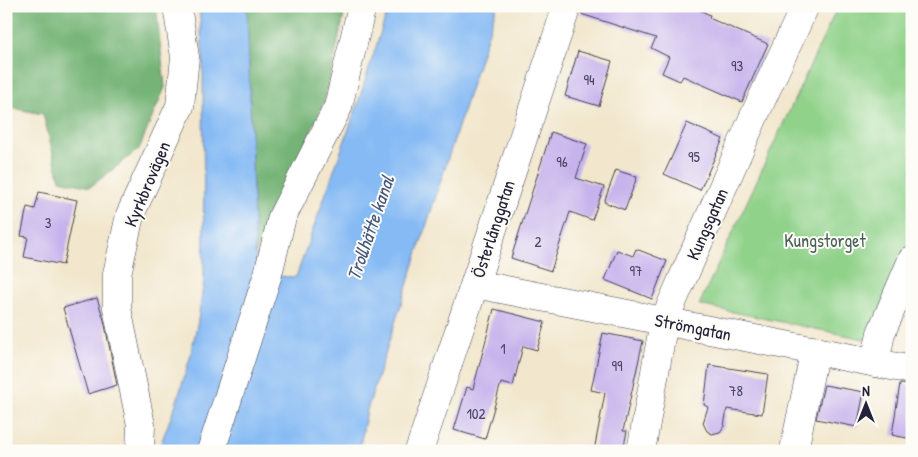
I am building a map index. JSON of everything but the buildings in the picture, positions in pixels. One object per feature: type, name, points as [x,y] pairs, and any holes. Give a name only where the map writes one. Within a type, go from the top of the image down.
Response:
[{"type":"street","name":"Kyrkbrovägen","points":[[140,451],[141,425],[117,308],[117,274],[130,215],[180,106],[185,57],[177,6]]},
{"type":"street","points":[[211,451],[268,274],[282,218],[338,107],[362,6]]},
{"type":"street","name":"Österlånggatan","points":[[419,451],[567,6]]},
{"type":"street","name":"Kungsgatan","points":[[640,451],[664,321],[755,114],[805,6]]},
{"type":"street","points":[[875,363],[881,333],[906,290],[912,260]]},
{"type":"street","name":"Strömgatan","points":[[475,284],[912,370]]},
{"type":"street","points":[[795,445],[815,350]]},
{"type":"green space","points":[[6,6],[156,6],[165,87],[139,149],[90,187],[60,180],[43,114],[6,107]]},
{"type":"green space","points":[[247,6],[346,6],[325,100],[255,255]]},
{"type":"green space","name":"Kungstorget","points":[[838,6],[912,7],[912,257],[874,341],[699,305]]},
{"type":"water","points":[[199,6],[247,6],[255,255],[261,272],[203,451],[158,451],[177,401],[190,358],[204,281],[203,59]]},
{"type":"water","name":"Trollhätte kanal","points":[[389,6],[497,6],[367,410],[359,451],[219,451],[275,276],[296,277],[356,109]]}]
